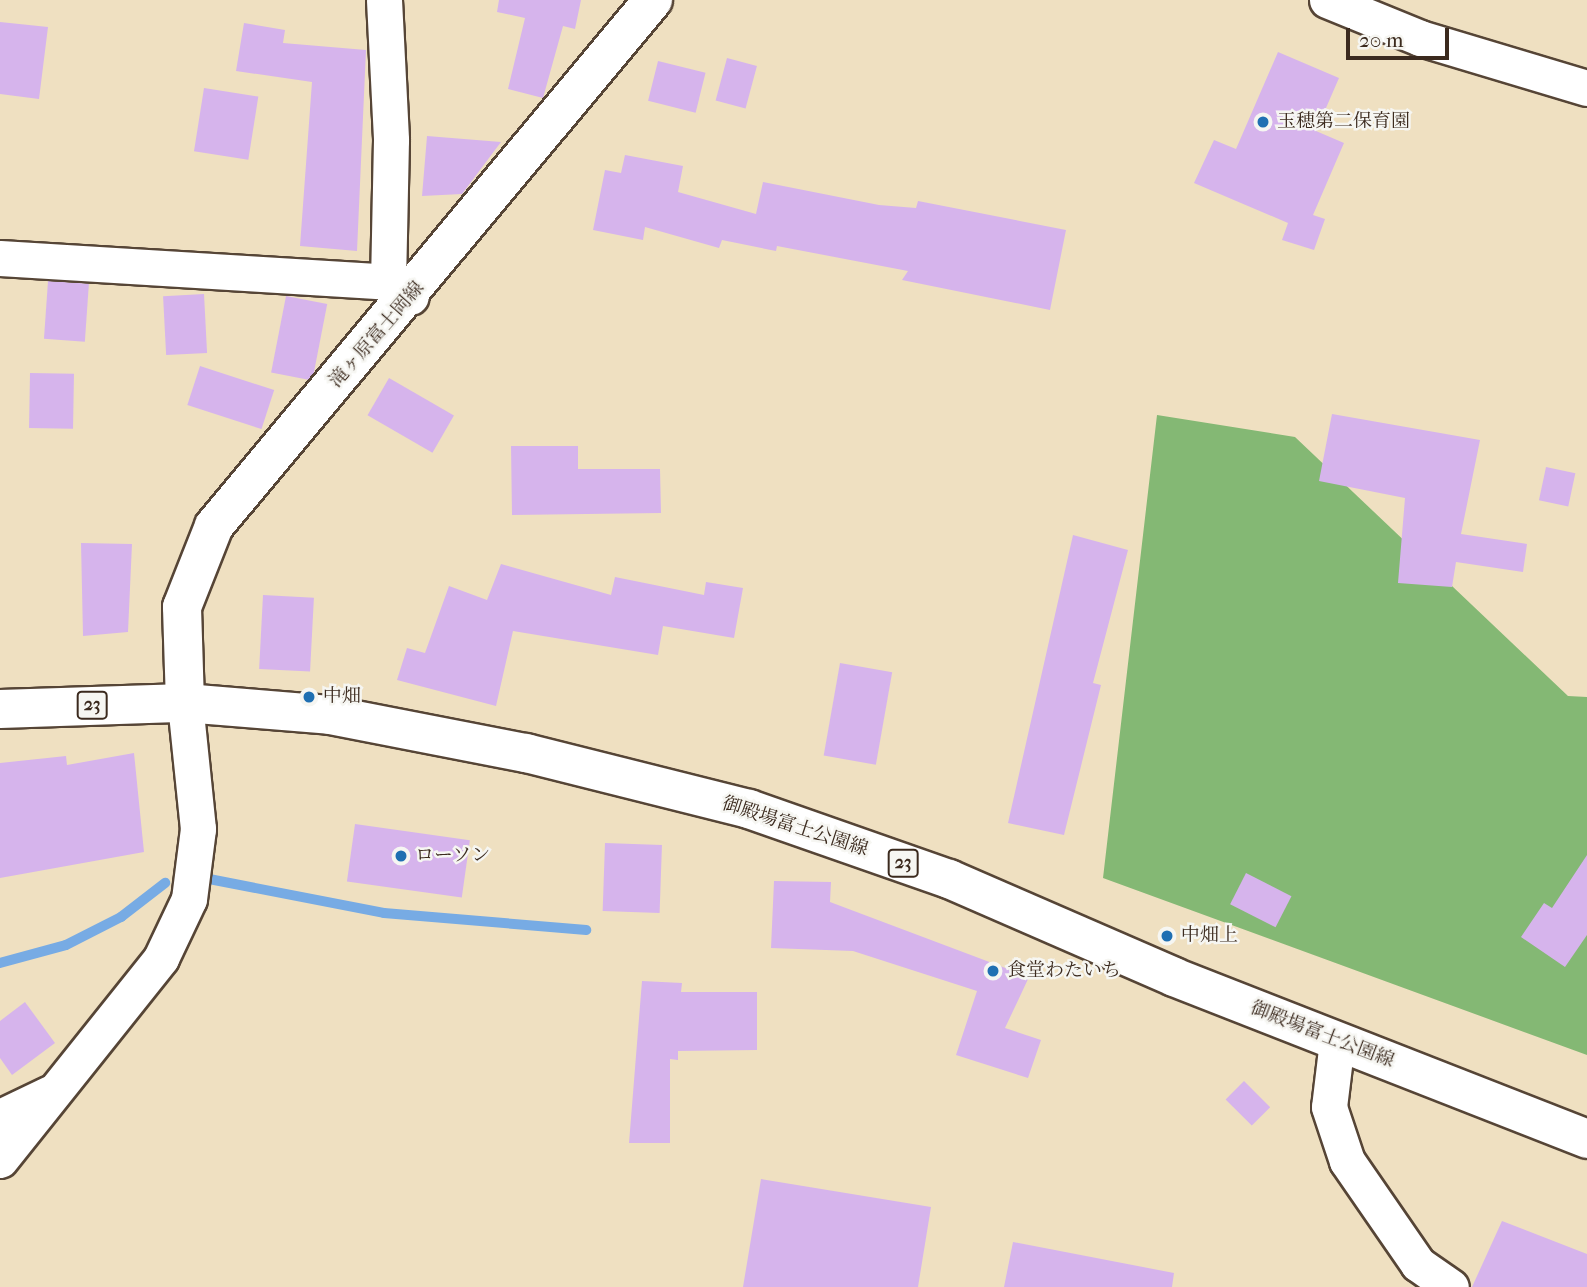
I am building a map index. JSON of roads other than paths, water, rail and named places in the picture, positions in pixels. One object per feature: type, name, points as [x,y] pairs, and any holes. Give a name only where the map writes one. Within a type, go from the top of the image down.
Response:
[{"type":"main road","name":"滝ヶ原富士岡線","points":[[184,703],[182,607],[214,526],[399,290],[653,0]]},
{"type":"main road","name":"御殿場富士公園線","points":[[0,709],[184,703],[331,715],[526,753],[749,809],[949,879],[1337,1041],[1587,1139]]},
{"type":"street","points":[[0,258],[399,290],[384,0]]},
{"type":"street","points":[[1327,0],[1420,38],[1587,88]]},
{"type":"street","points":[[0,1160],[60,1089],[161,958],[189,900],[198,829],[184,703]]},
{"type":"street","points":[[1337,1041],[1329,1107],[1347,1161],[1418,1264],[1451,1287]]},
{"type":"street","points":[[0,1117],[60,1089]]},
{"type":"waterway","points":[[204,878],[384,913],[586,930]]},
{"type":"waterway","points":[[0,963],[66,945],[121,917],[165,883]]},
{"type":"place","name":"玉穂第二保育園","points":[[1263,122]]},
{"type":"place","name":"中畑","points":[[309,697]]},
{"type":"place","name":"ローソン","points":[[401,856]]},
{"type":"place","name":"中畑上","points":[[1167,936]]},
{"type":"place","name":"食堂わたいち","points":[[993,971]]}]
